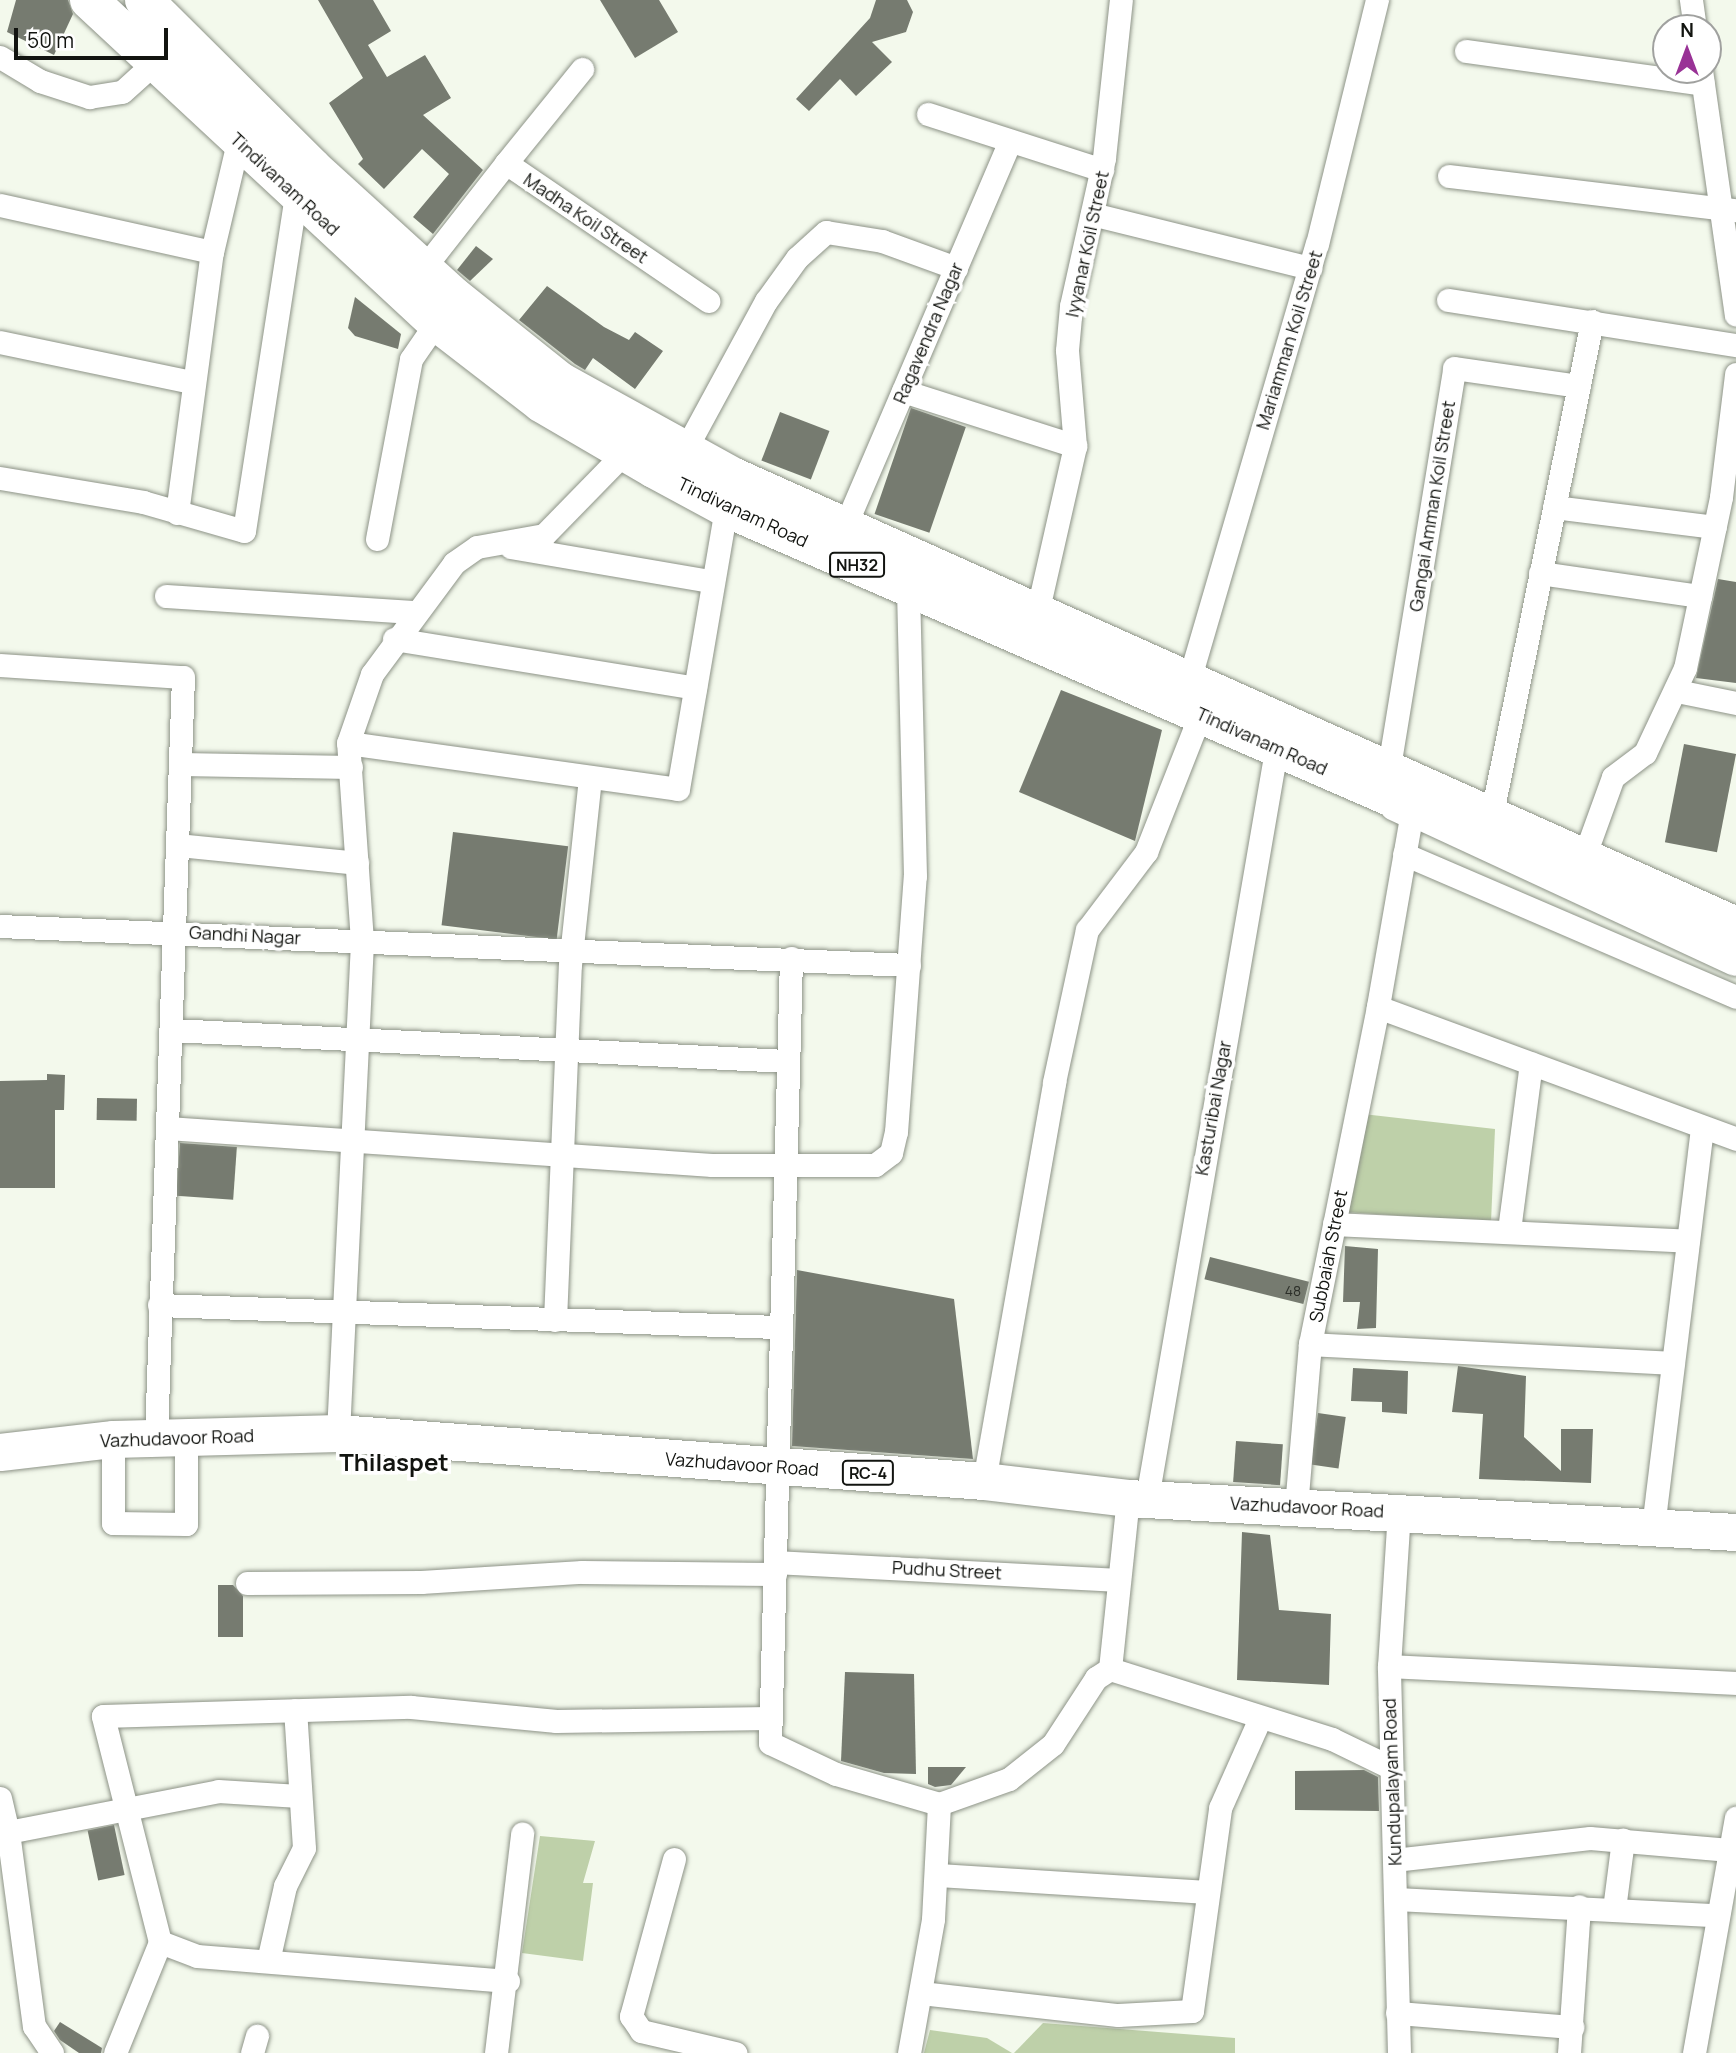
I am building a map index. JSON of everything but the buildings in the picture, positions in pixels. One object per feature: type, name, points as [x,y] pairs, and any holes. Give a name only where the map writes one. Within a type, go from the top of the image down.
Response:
[{"type":"highway","name":"Tindivanam Road","points":[[89,0],[296,196],[445,310],[541,403],[625,452],[726,508],[1200,715],[1278,741],[1736,957]]},
{"type":"highway","name":"NH32","points":[[144,0],[423,268],[445,310],[560,381],[685,450],[845,526],[1190,677],[1278,741],[1389,767],[1736,926]]},
{"type":"main road","name":"Vazhudavoor Road","points":[[0,1452],[113,1439],[338,1433],[984,1481],[1138,1498],[1736,1532]]},
{"type":"street","name":"Iyyanar Koil Street","points":[[1038,609],[1075,446],[1067,350],[1102,170],[1121,0]]},
{"type":"street","name":"Mariamman Koil Street","points":[[1190,677],[1310,268],[1377,0]]},
{"type":"street","points":[[1466,51],[1652,71]]},
{"type":"street","points":[[0,57],[30,77],[89,97],[122,92],[154,62]]},
{"type":"street","points":[[506,163],[582,69]]},
{"type":"street","points":[[1703,84],[1729,209],[1736,315]]},
{"type":"street","points":[[928,114],[1102,170]]},
{"type":"street","name":"Ragavendra Nagar","points":[[845,526],[1010,141]]},
{"type":"street","points":[[177,513],[191,382],[212,252],[238,142]]},
{"type":"street","name":"Madha Koil Street","points":[[423,268],[506,163],[708,301]]},
{"type":"street","points":[[1449,176],[1729,209]]},
{"type":"street","points":[[0,478],[177,513],[244,531],[296,196]]},
{"type":"street","points":[[0,205],[212,252]]},
{"type":"street","points":[[1092,214],[1310,268]]},
{"type":"street","points":[[685,450],[766,301],[797,258],[826,232],[882,241],[956,268]]},
{"type":"street","points":[[1448,300],[1736,345]]},
{"type":"street","points":[[377,539],[411,359],[445,310]]},
{"type":"street","points":[[1492,813],[1592,321]]},
{"type":"street","points":[[0,342],[191,382]]},
{"type":"street","name":"Gangai Amman Koil Street","points":[[1389,767],[1454,368],[1578,386]]},
{"type":"street","points":[[1584,857],[1613,777],[1645,753],[1677,691],[1715,527],[1736,374]]},
{"type":"street","points":[[903,391],[1075,446]]},
{"type":"street","points":[[504,546],[544,535],[625,452]]},
{"type":"street","points":[[1554,507],[1715,527]]},
{"type":"street","points":[[348,743],[678,789],[710,581],[726,508]]},
{"type":"street","points":[[338,1433],[362,941],[348,743],[372,674],[412,612],[454,563],[477,547],[504,546],[710,581]]},
{"type":"street","points":[[1540,573],[1700,596]]},
{"type":"street","points":[[167,1128],[350,1145],[782,1167],[875,1165],[891,1153],[915,876],[908,587]]},
{"type":"street","points":[[166,596],[412,612]]},
{"type":"street","points":[[394,639],[695,688]]},
{"type":"street","points":[[0,665],[183,677],[175,932],[0,926]]},
{"type":"street","points":[[1677,691],[1736,703]]},
{"type":"street","points":[[984,1481],[1087,930],[1146,852],[1200,715]]},
{"type":"street","name":"Subbaiah Street","points":[[1278,741],[1411,817],[1378,1007],[1310,1344],[1296,1507]]},
{"type":"street","name":"Kasturibai Nagar","points":[[1110,1669],[1118,1580],[1138,1498],[1278,741]]},
{"type":"street","points":[[180,764],[351,767]]},
{"type":"street","points":[[555,1320],[571,948],[590,776]]},
{"type":"street","points":[[178,845],[357,863]]},
{"type":"street","points":[[1405,854],[1736,998]]},
{"type":"street","name":"Gandhi Nagar","points":[[113,1439],[113,1523],[186,1524],[171,1437],[159,1305],[175,932],[909,965]]},
{"type":"street","points":[[791,958],[777,1327],[778,1467],[770,1742],[778,1751],[939,1804],[1009,1779],[1054,1744],[1096,1678],[1110,1669],[1332,1740],[1390,1767]]},
{"type":"street","points":[[1378,1007],[1736,1139]]},
{"type":"street","points":[[172,1030],[359,1044],[787,1061]]},
{"type":"street","points":[[1509,1230],[1531,1063]]},
{"type":"street","points":[[1653,1527],[1702,1128]]},
{"type":"street","points":[[1334,1224],[1509,1230],[1688,1241]]},
{"type":"street","points":[[159,1305],[345,1307],[555,1320],[777,1327]]},
{"type":"street","points":[[1310,1344],[1673,1363]]},
{"type":"street","name":"Kundupalayam Road","points":[[1399,1512],[1389,1666],[1399,2053]]},
{"type":"street","name":"Pudhu Street","points":[[247,1583],[421,1582],[568,1572],[776,1568],[1118,1580]]},
{"type":"street","points":[[1389,1666],[1736,1683]]},
{"type":"street","points":[[115,2053],[160,1942],[122,1808],[103,1716],[411,1707],[495,1719],[616,1723],[769,1718]]},
{"type":"street","points":[[268,1961],[285,1886],[304,1848],[295,1710]]},
{"type":"street","points":[[921,1993],[1039,2009],[1182,2016],[1192,2011],[1198,1991],[1207,1892],[1220,1808],[1260,1718]]},
{"type":"street","points":[[8,1832],[218,1791],[299,1796]]},
{"type":"street","points":[[0,1798],[8,1832],[34,2026],[52,2053]]},
{"type":"street","points":[[909,2053],[921,1993],[938,1875],[939,1804]]},
{"type":"street","points":[[1694,2053],[1716,1915],[1736,1818]]},
{"type":"street","points":[[496,2053],[508,1980],[522,1834]]},
{"type":"street","points":[[1394,1860],[1539,1842],[1623,1840],[1729,1850]]},
{"type":"street","points":[[1614,1909],[1623,1840]]},
{"type":"street","points":[[674,1859],[631,2016],[641,2031],[734,2053]]},
{"type":"street","points":[[938,1875],[1207,1892]]},
{"type":"street","points":[[1396,1899],[1716,1915]]},
{"type":"street","points":[[1569,2053],[1578,1906]]},
{"type":"street","points":[[160,1942],[197,1956],[508,1980]]},
{"type":"street","points":[[1397,2013],[1572,2027]]},
{"type":"green space","points":[[1363,1114],[1495,1129],[1491,1222],[1346,1212]]},
{"type":"green space","points":[[540,1836],[595,1841],[583,1883],[593,1883],[583,1961],[522,1953]]},
{"type":"green space","points":[[1043,2023],[1235,2038],[1235,2053],[1014,2053]]},
{"type":"green space","points":[[930,2030],[987,2038],[1012,2053],[924,2053]]},
{"type":"district","name":"Thilaspet","points":[[394,1462]]}]
